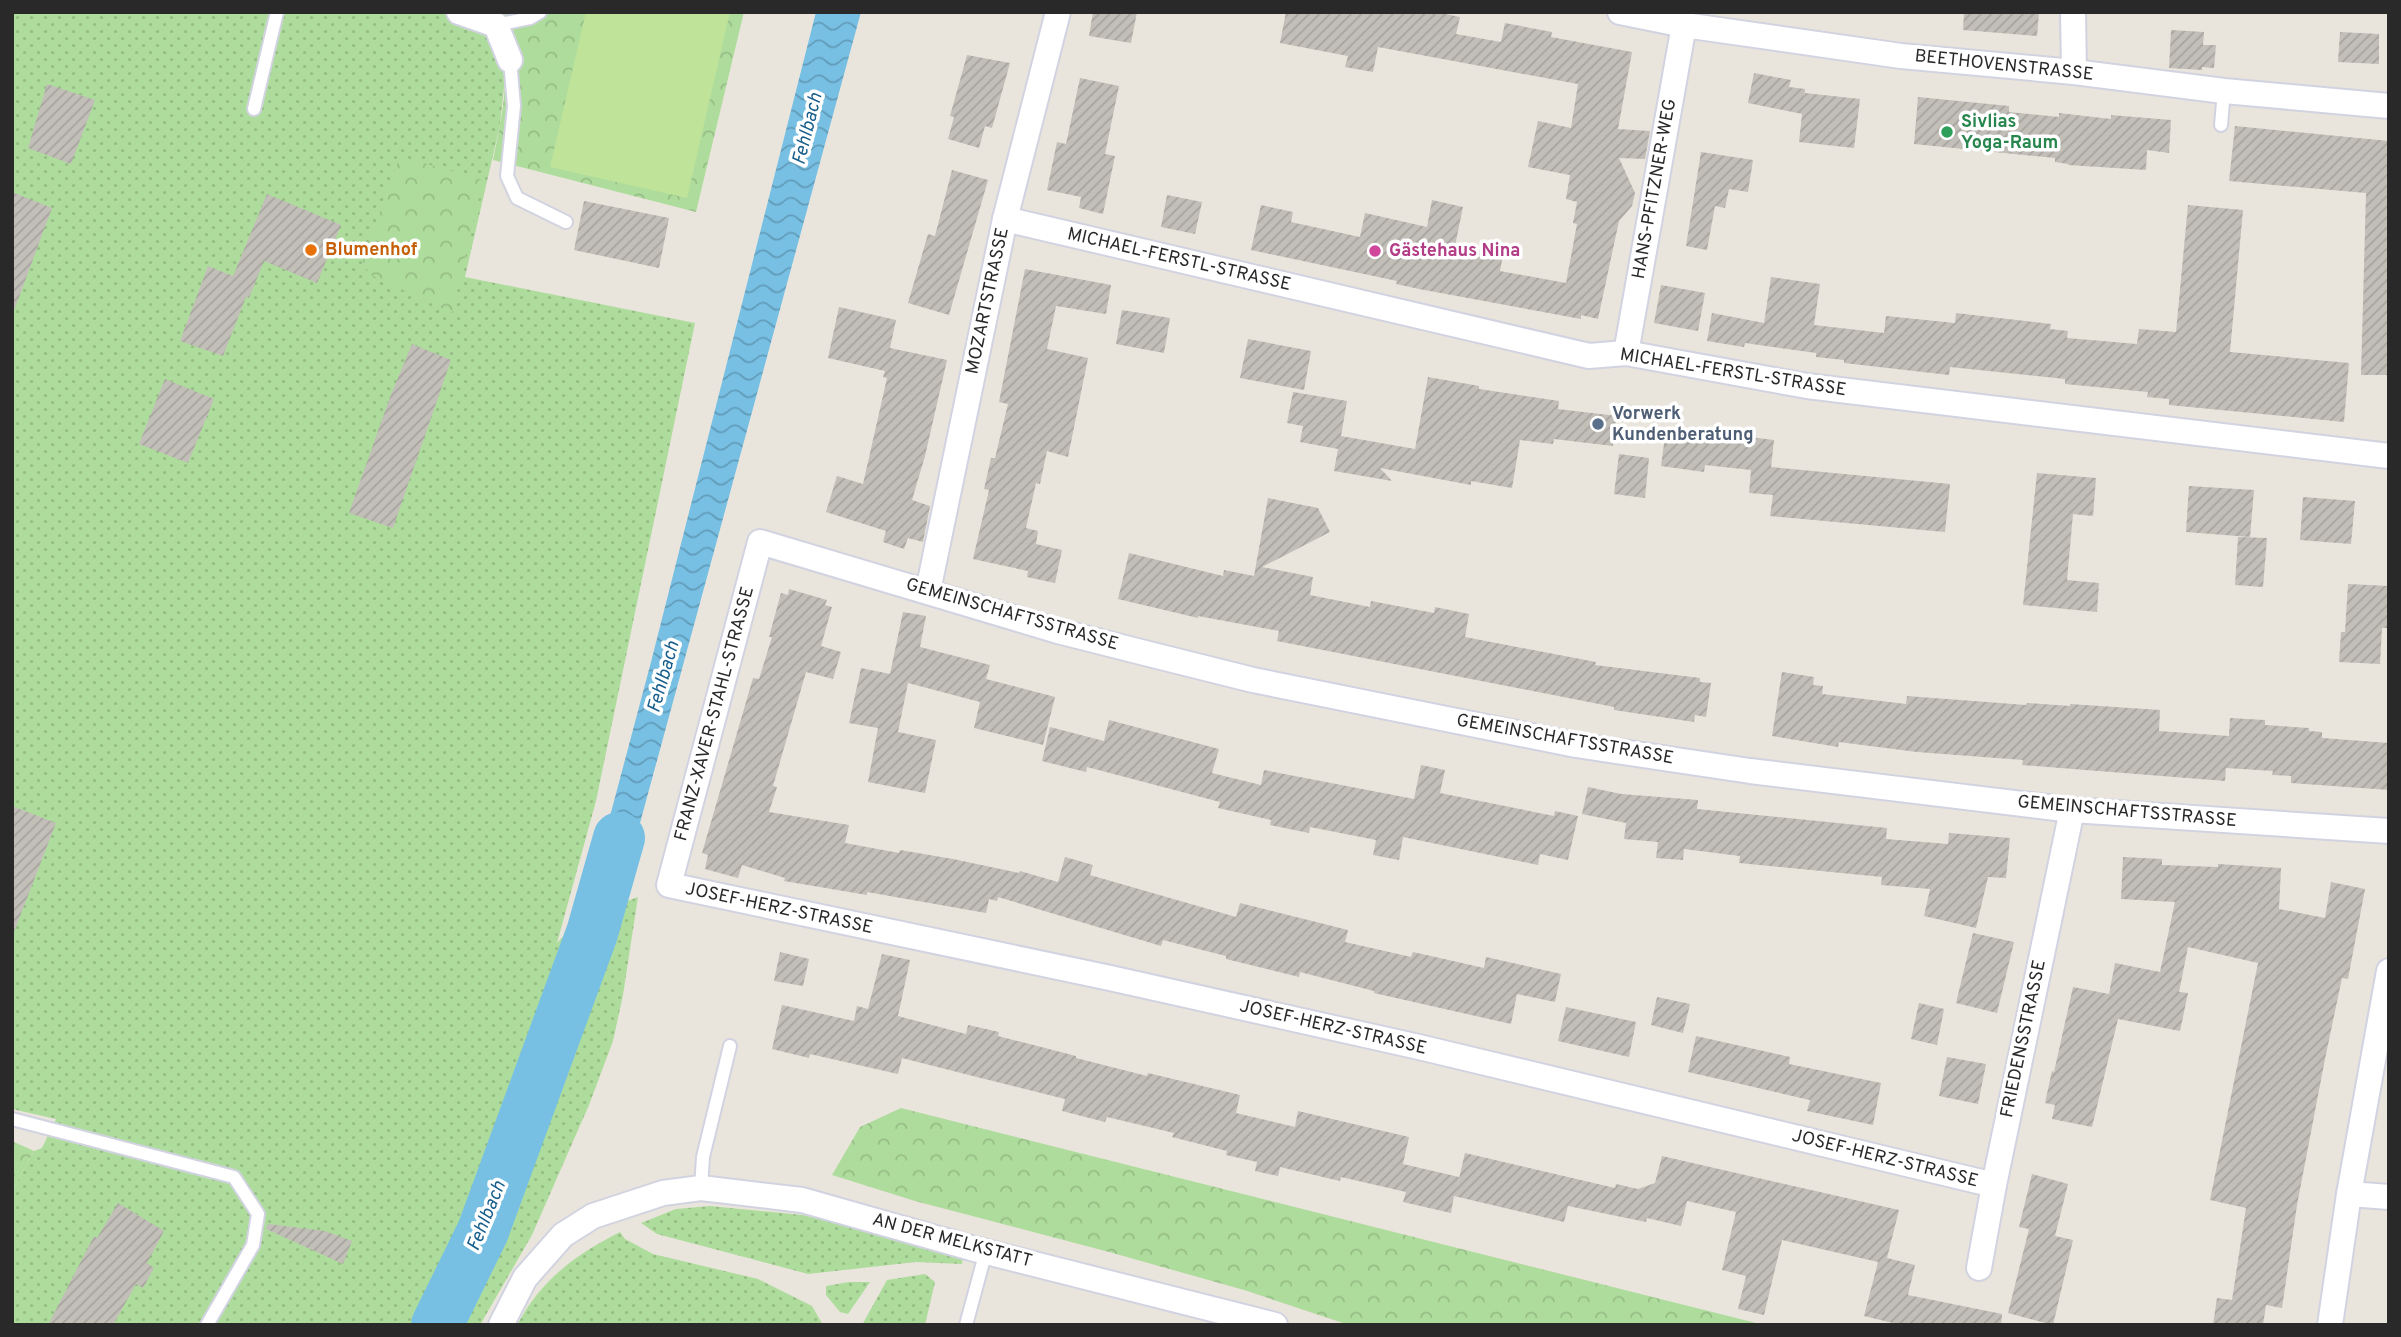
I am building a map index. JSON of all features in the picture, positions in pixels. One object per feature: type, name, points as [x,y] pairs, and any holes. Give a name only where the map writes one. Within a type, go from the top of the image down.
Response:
[{"type":"street","points":[[459,12],[496,25],[510,60]]},
{"type":"street","name":"MOZARTSTRASSE","points":[[928,591],[1005,219],[1058,12]]},
{"type":"street","name":"BEETHOVENSTRASSE","points":[[1620,12],[1684,25],[1901,56],[2389,106]]},
{"type":"street","points":[[2073,12],[2074,72]]},
{"type":"street","name":"HANS-PFITZNER-WEG","points":[[1626,353],[1684,25]]},
{"type":"street","name":"MICHAEL-FERSTL-STRASSE","points":[[1005,219],[1589,356],[1626,353],[1807,386],[2389,456]]},
{"type":"street","name":"GEMEINSCHAFTSSTRASSE","points":[[760,542],[1058,631],[1239,677],[1576,746],[1750,771],[2072,810],[2389,831]]},
{"type":"street","name":"FRANZ-XAVER-STAHL-STRASSE","points":[[669,886],[760,542]]},
{"type":"street","name":"FRIEDENSSTRASSE","points":[[1979,1268],[2072,810]]},
{"type":"street","name":"JOSEF-HERZ-STRASSE","points":[[669,886],[1110,978],[1406,1044],[1994,1185]]},
{"type":"street","points":[[2330,1325],[2348,1194],[2389,971]]},
{"type":"street","name":"AN DER MELKSTATT","points":[[500,1325],[524,1278],[563,1235],[593,1216],[625,1205],[663,1193],[701,1188],[802,1200],[986,1251],[1275,1325]]},
{"type":"street","points":[[2348,1194],[2389,1197]]},
{"type":"lane","points":[[254,109],[276,12]]},
{"type":"lane","points":[[496,25],[530,18],[540,12]]},
{"type":"lane","points":[[510,60],[514,106],[507,176],[517,198],[566,222]]},
{"type":"lane","points":[[2221,125],[2224,91]]},
{"type":"lane","points":[[701,1188],[703,1157],[730,1046]]},
{"type":"lane","points":[[12,1119],[36,1123],[51,1130],[234,1177],[258,1214],[253,1245],[207,1325]]},
{"type":"lane","points":[[966,1325],[986,1251]]},
{"type":"green space","points":[[12,12],[443,12],[481,29],[499,44],[505,78],[500,125],[465,277],[695,323],[596,801],[557,943],[578,920],[638,897],[623,995],[613,1041],[589,1105],[532,1235],[480,1325],[12,1325],[12,1191],[34,1151],[42,1148],[56,1119],[12,1109]]},
{"type":"green space","points":[[477,12],[744,12],[696,212],[493,160],[504,102],[505,72],[497,40]]},
{"type":"green space","points":[[586,12],[730,12],[687,198],[550,167]]},
{"type":"green space","points":[[406,158],[483,180],[452,313],[371,275],[362,263],[398,161]]},
{"type":"green space","points":[[901,1108],[1764,1325],[1349,1325],[1244,1290],[915,1201],[832,1175],[860,1127]]},
{"type":"green space","points":[[12,1141],[34,1151],[12,1191]]},
{"type":"green space","points":[[710,1206],[803,1215],[963,1254],[962,1264],[916,1262],[808,1274],[657,1234],[641,1223],[676,1209]]},
{"type":"green space","points":[[620,1232],[625,1239],[653,1254],[758,1279],[812,1306],[823,1325],[517,1325],[537,1294],[561,1270],[574,1259]]},
{"type":"green space","points":[[925,1274],[935,1282],[925,1325],[862,1325],[887,1280]]},
{"type":"green space","points":[[870,1282],[848,1314],[840,1312],[826,1295],[826,1286]]},
{"type":"water","points":[[816,12],[861,12],[619,900],[584,914],[651,662]]},
{"type":"building","points":[[1093,12],[1137,12],[1131,43],[1089,36]]},
{"type":"building","points":[[1286,12],[1436,12],[1460,17],[1456,34],[1501,42],[1505,23],[1552,32],[1551,37],[1632,52],[1618,129],[1650,131],[1645,159],[1619,158],[1635,193],[1632,206],[1619,221],[1598,319],[1581,315],[1581,319],[1419,289],[1396,284],[1397,281],[1251,250],[1261,205],[1293,212],[1291,222],[1360,237],[1365,213],[1427,227],[1432,200],[1463,207],[1455,246],[1503,255],[1500,271],[1566,283],[1577,224],[1573,223],[1577,202],[1566,199],[1570,175],[1528,167],[1538,121],[1571,128],[1578,84],[1378,47],[1373,72],[1345,67],[1348,56],[1280,43]]},
{"type":"building","points":[[1964,12],[2039,12],[2037,36],[1963,30]]},
{"type":"building","points":[[2171,30],[2204,32],[2203,45],[2216,45],[2214,68],[2169,68]]},
{"type":"building","points":[[2340,32],[2379,34],[2379,64],[2338,62]]},
{"type":"building","points":[[967,55],[1010,63],[992,128],[985,126],[979,148],[948,139],[954,117],[950,116]]},
{"type":"building","points":[[1754,73],[1791,80],[1789,87],[1805,89],[1804,104],[1805,93],[1860,99],[1854,148],[1799,142],[1802,114],[1748,103]]},
{"type":"building","points":[[1080,78],[1119,86],[1105,154],[1115,156],[1103,214],[1079,208],[1081,197],[1047,190],[1057,142],[1066,144]]},
{"type":"building","points":[[47,84],[95,100],[71,164],[28,148]]},
{"type":"building","points":[[1918,97],[2009,106],[2009,112],[2059,117],[2059,113],[2111,119],[2111,115],[2171,120],[2169,153],[2147,150],[2146,170],[2068,165],[2055,162],[2055,158],[1914,144]]},
{"type":"building","points":[[2235,126],[2389,141],[2389,375],[2361,375],[2366,193],[2229,181]]},
{"type":"building","points":[[1701,152],[1753,160],[1748,192],[1729,189],[1725,208],[1715,206],[1707,250],[1686,246]]},
{"type":"building","points":[[952,170],[988,180],[949,315],[908,303],[928,234],[935,236]]},
{"type":"building","points":[[12,192],[52,208],[15,308],[12,308]]},
{"type":"building","points":[[267,194],[341,225],[317,283],[264,261],[249,298],[246,297],[223,356],[180,341],[208,266],[233,276]]},
{"type":"building","points":[[1167,195],[1202,202],[1195,234],[1161,227]]},
{"type":"building","points":[[584,201],[669,218],[659,268],[574,250]]},
{"type":"building","points":[[2188,205],[2243,210],[2230,352],[2349,363],[2344,422],[2169,405],[2169,399],[2147,397],[2148,392],[2065,384],[2065,379],[1950,367],[1949,375],[1844,363],[1844,360],[1816,357],[1816,353],[1745,343],[1744,347],[1707,341],[1712,313],[1764,323],[1771,277],[1820,284],[1814,325],[1884,333],[1886,316],[1955,323],[1956,313],[2051,324],[2050,329],[2068,331],[2067,338],[2137,344],[2139,329],[2176,332]]},
{"type":"building","points":[[1025,269],[1111,285],[1106,314],[1056,306],[1047,349],[1088,358],[1068,457],[1047,451],[1040,484],[1036,483],[1026,528],[1038,531],[1036,544],[1062,550],[1055,583],[1027,577],[1028,571],[973,559],[989,490],[984,489],[991,458],[995,458],[1008,404],[999,402]]},
{"type":"building","points":[[1661,285],[1705,293],[1698,331],[1654,323]]},
{"type":"building","points":[[839,307],[896,320],[890,348],[947,360],[912,500],[930,506],[923,542],[908,538],[904,549],[883,542],[886,531],[826,512],[837,476],[863,484],[887,378],[883,377],[885,371],[828,358]]},
{"type":"building","points":[[1122,310],[1170,318],[1164,353],[1116,344]]},
{"type":"building","points":[[1248,339],[1311,351],[1304,390],[1240,378]]},
{"type":"building","points":[[412,344],[451,360],[393,528],[349,513],[390,397]]},
{"type":"building","points":[[1428,377],[1479,386],[1479,389],[1559,401],[1558,409],[1617,416],[1613,446],[1554,439],[1553,444],[1520,440],[1512,488],[1471,481],[1471,485],[1380,468],[1392,481],[1334,471],[1338,449],[1300,442],[1303,426],[1287,423],[1293,392],[1347,401],[1341,436],[1415,449]]},
{"type":"building","points":[[165,379],[214,399],[188,463],[139,444]]},
{"type":"building","points":[[1677,428],[1774,440],[1771,467],[1950,484],[1945,532],[1770,516],[1773,495],[1749,493],[1751,470],[1705,465],[1704,472],[1661,466],[1666,429],[1677,431]]},
{"type":"building","points":[[1619,454],[1649,458],[1645,498],[1614,494]]},
{"type":"building","points":[[2037,473],[2096,478],[2093,516],[2073,514],[2067,580],[2099,583],[2097,612],[2023,605]]},
{"type":"building","points":[[2189,486],[2254,490],[2250,537],[2186,532]]},
{"type":"building","points":[[2303,497],[2355,501],[2351,544],[2300,540]]},
{"type":"building","points":[[1268,498],[1318,508],[1330,532],[1262,567],[1313,577],[1310,595],[1370,607],[1371,601],[1434,613],[1435,607],[1469,614],[1465,637],[1596,662],[1595,665],[1700,678],[1700,682],[1711,683],[1706,717],[1695,715],[1694,722],[1614,710],[1614,707],[1277,641],[1279,631],[1198,618],[1118,599],[1129,553],[1223,576],[1224,570],[1254,576]]},
{"type":"building","points":[[2238,537],[2267,538],[2263,587],[2235,585]]},
{"type":"building","points":[[2348,584],[2389,586],[2389,628],[2382,628],[2380,664],[2339,662],[2341,632],[2345,632]]},
{"type":"building","points":[[789,589],[827,600],[825,605],[832,607],[821,646],[841,652],[833,679],[806,672],[773,786],[777,787],[769,812],[849,825],[845,843],[953,859],[1019,873],[1020,871],[1058,882],[1065,857],[1093,865],[1090,875],[1236,917],[1240,903],[1348,930],[1345,942],[1411,957],[1413,952],[1484,968],[1486,957],[1561,974],[1555,1002],[1517,994],[1511,1024],[1374,993],[1300,972],[1299,977],[1163,940],[1161,946],[998,897],[997,901],[989,899],[986,913],[867,892],[867,895],[784,881],[785,878],[742,865],[738,878],[705,869],[708,855],[702,853],[753,678],[759,679],[772,637],[769,637],[781,593],[788,595]]},
{"type":"building","points":[[903,612],[926,616],[920,647],[990,665],[986,679],[1055,697],[1043,745],[974,728],[980,702],[908,683],[898,732],[936,740],[925,793],[868,782],[878,728],[849,723],[861,668],[890,674]]},
{"type":"building","points":[[1782,672],[1814,677],[1813,685],[1823,686],[1822,694],[1906,704],[1907,696],[2026,705],[2070,704],[2160,710],[2159,731],[2229,736],[2230,718],[2265,720],[2265,725],[2309,728],[2309,731],[2322,732],[2322,738],[2389,743],[2389,790],[2291,783],[2291,776],[2272,775],[2273,771],[2226,768],[2225,781],[2022,765],[2023,760],[1917,752],[1839,742],[1838,747],[1772,736]]},
{"type":"building","points":[[1109,720],[1219,749],[1212,773],[1261,785],[1264,770],[1414,799],[1421,765],[1445,770],[1440,793],[1554,816],[1555,811],[1578,816],[1568,860],[1540,854],[1538,865],[1403,837],[1399,860],[1373,855],[1376,840],[1310,827],[1309,833],[1270,825],[1271,820],[1218,808],[1220,802],[1087,767],[1086,772],[1042,761],[1050,727],[1104,741]]},
{"type":"building","points":[[1588,787],[1621,794],[1698,800],[1697,809],[1887,828],[1886,839],[1948,844],[1949,833],[2010,838],[2006,878],[1988,877],[1976,928],[1924,916],[1930,889],[1881,885],[1882,877],[1739,863],[1740,856],[1684,849],[1683,860],[1656,858],[1658,842],[1624,839],[1626,823],[1582,814]]},
{"type":"building","points":[[12,806],[56,823],[14,932],[12,932]]},
{"type":"building","points":[[2123,857],[2162,859],[2162,865],[2218,867],[2218,864],[2281,868],[2279,909],[2325,918],[2331,882],[2365,889],[2348,979],[2342,978],[2325,1059],[2297,1205],[2282,1308],[2266,1305],[2263,1325],[2213,1325],[2217,1298],[2232,1300],[2246,1208],[2210,1200],[2258,963],[2188,947],[2179,992],[2188,993],[2180,1031],[2118,1019],[2092,1127],[2052,1119],[2055,1105],[2045,1103],[2073,987],[2109,994],[2115,963],[2160,972],[2175,902],[2121,899]]},
{"type":"building","points":[[1973,933],[2014,942],[1997,1013],[1956,1003]]},
{"type":"building","points":[[780,952],[809,959],[803,986],[774,981]]},
{"type":"building","points":[[882,954],[910,960],[898,1016],[966,1034],[968,1025],[999,1032],[998,1036],[1076,1058],[1240,1095],[1236,1113],[1295,1127],[1298,1111],[1409,1137],[1403,1164],[1459,1177],[1457,1187],[1465,1153],[1615,1188],[1616,1184],[1638,1189],[1655,1183],[1662,1156],[1899,1210],[1887,1258],[1915,1265],[1908,1295],[2002,1314],[2001,1325],[1901,1325],[1864,1316],[1878,1262],[1782,1240],[1764,1315],[1738,1309],[1746,1276],[1722,1270],[1736,1212],[1687,1201],[1681,1226],[1647,1218],[1646,1222],[1568,1206],[1564,1222],[1454,1196],[1451,1213],[1403,1202],[1406,1192],[1341,1177],[1340,1181],[1280,1167],[1278,1176],[1255,1171],[1257,1162],[1172,1137],[1174,1133],[1107,1117],[1105,1122],[1062,1111],[1065,1099],[902,1058],[898,1074],[810,1054],[809,1058],[772,1049],[782,1005],[854,1021],[857,1006],[868,1009]]},
{"type":"building","points":[[1657,997],[1690,1004],[1683,1033],[1651,1025]]},
{"type":"building","points":[[1919,1003],[1944,1009],[1937,1045],[1911,1039]]},
{"type":"building","points":[[1566,1007],[1636,1022],[1629,1057],[1558,1041]]},
{"type":"building","points":[[1696,1036],[1790,1057],[1789,1064],[1881,1083],[1873,1125],[1807,1111],[1810,1100],[1688,1072]]},
{"type":"building","points":[[1947,1057],[1986,1064],[1978,1104],[1939,1096]]},
{"type":"building","points":[[2032,1174],[2068,1184],[2055,1236],[2073,1240],[2053,1325],[2008,1313],[2029,1229],[2019,1227]]},
{"type":"building","points":[[118,1203],[164,1231],[147,1263],[154,1268],[143,1288],[136,1284],[113,1325],[48,1325],[94,1236],[97,1238]]},
{"type":"building","points":[[268,1224],[325,1231],[352,1241],[343,1264],[266,1229]]},
{"type":"waterway","name":"Fehlbach","points":[[437,1325],[483,1231],[592,933],[619,838]]},
{"type":"place","name":"Sivlias Yoga-Raum","points":[[1947,132]]},
{"type":"place","name":"Blumenhof","points":[[311,250]]},
{"type":"place","name":"Gästehaus Nina","points":[[1375,251]]},
{"type":"place","name":"Vorwerk Kundenberatung","points":[[1598,424]]}]
